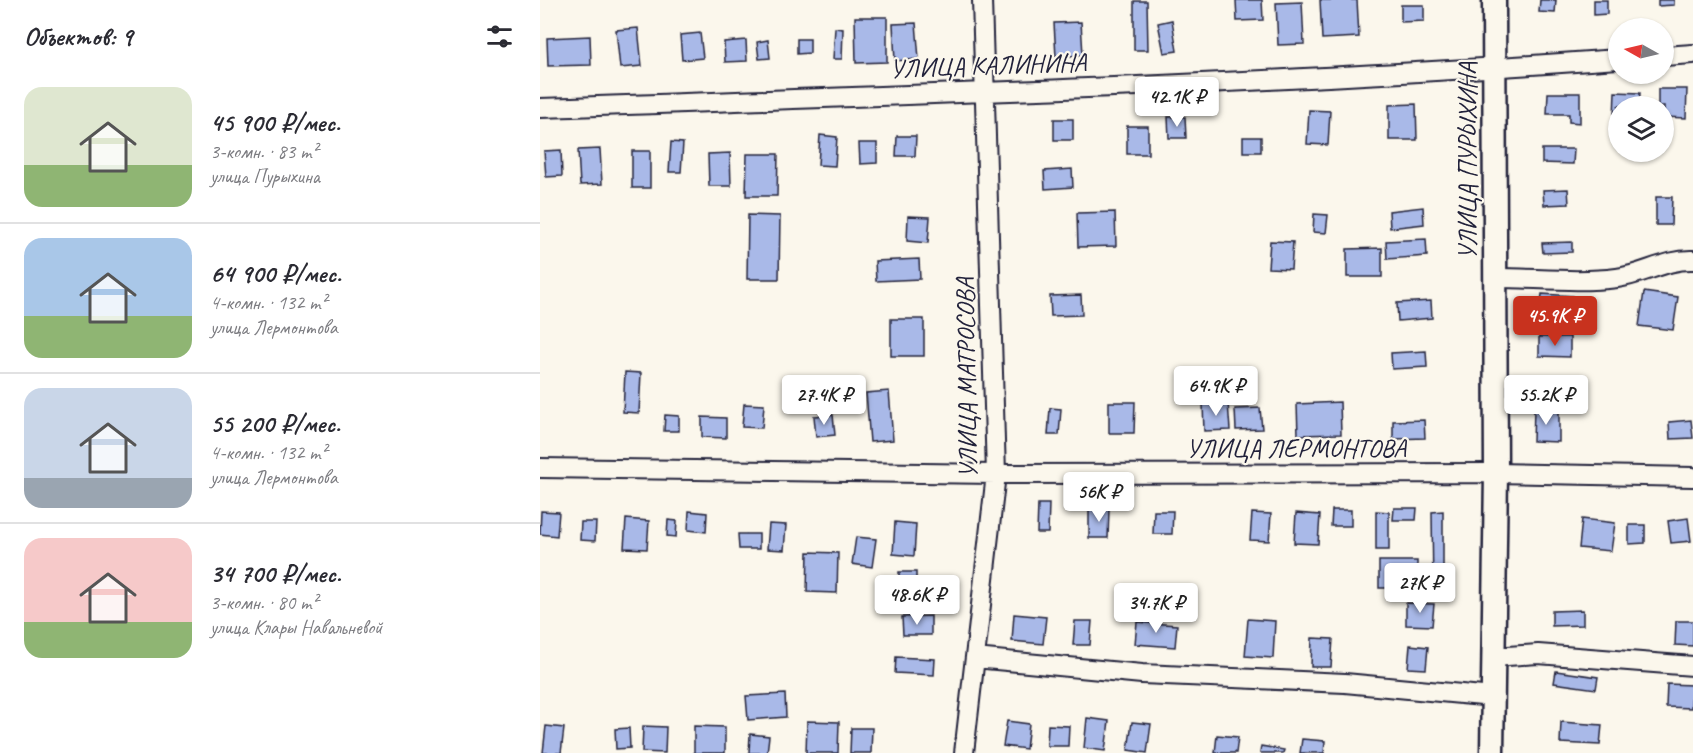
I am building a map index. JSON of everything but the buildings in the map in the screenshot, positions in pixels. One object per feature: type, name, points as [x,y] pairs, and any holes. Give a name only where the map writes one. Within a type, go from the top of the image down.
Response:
[{"type":"street","name":"УЛИЦА МАТРОСОВА","points":[[964,753],[996,474],[982,0]]},
{"type":"street","name":"УЛИЦА ПУРЫХИНА","points":[[1492,753],[1496,473],[1494,0]]},
{"type":"street","points":[[1674,55],[1693,54]]},
{"type":"street","name":"УЛИЦА КАЛИНИНА","points":[[540,108],[984,92],[1495,68],[1608,60]]},
{"type":"street","points":[[1496,278],[1616,278],[1638,274],[1679,260],[1693,260]]},
{"type":"street","name":"УЛИЦА ЛЕРМОНТОВА","points":[[540,468],[996,474],[1496,473],[1693,477]]},
{"type":"street","points":[[1493,657],[1538,654],[1693,666]]},
{"type":"street","points":[[975,658],[1142,674],[1345,683],[1493,697]]}]
